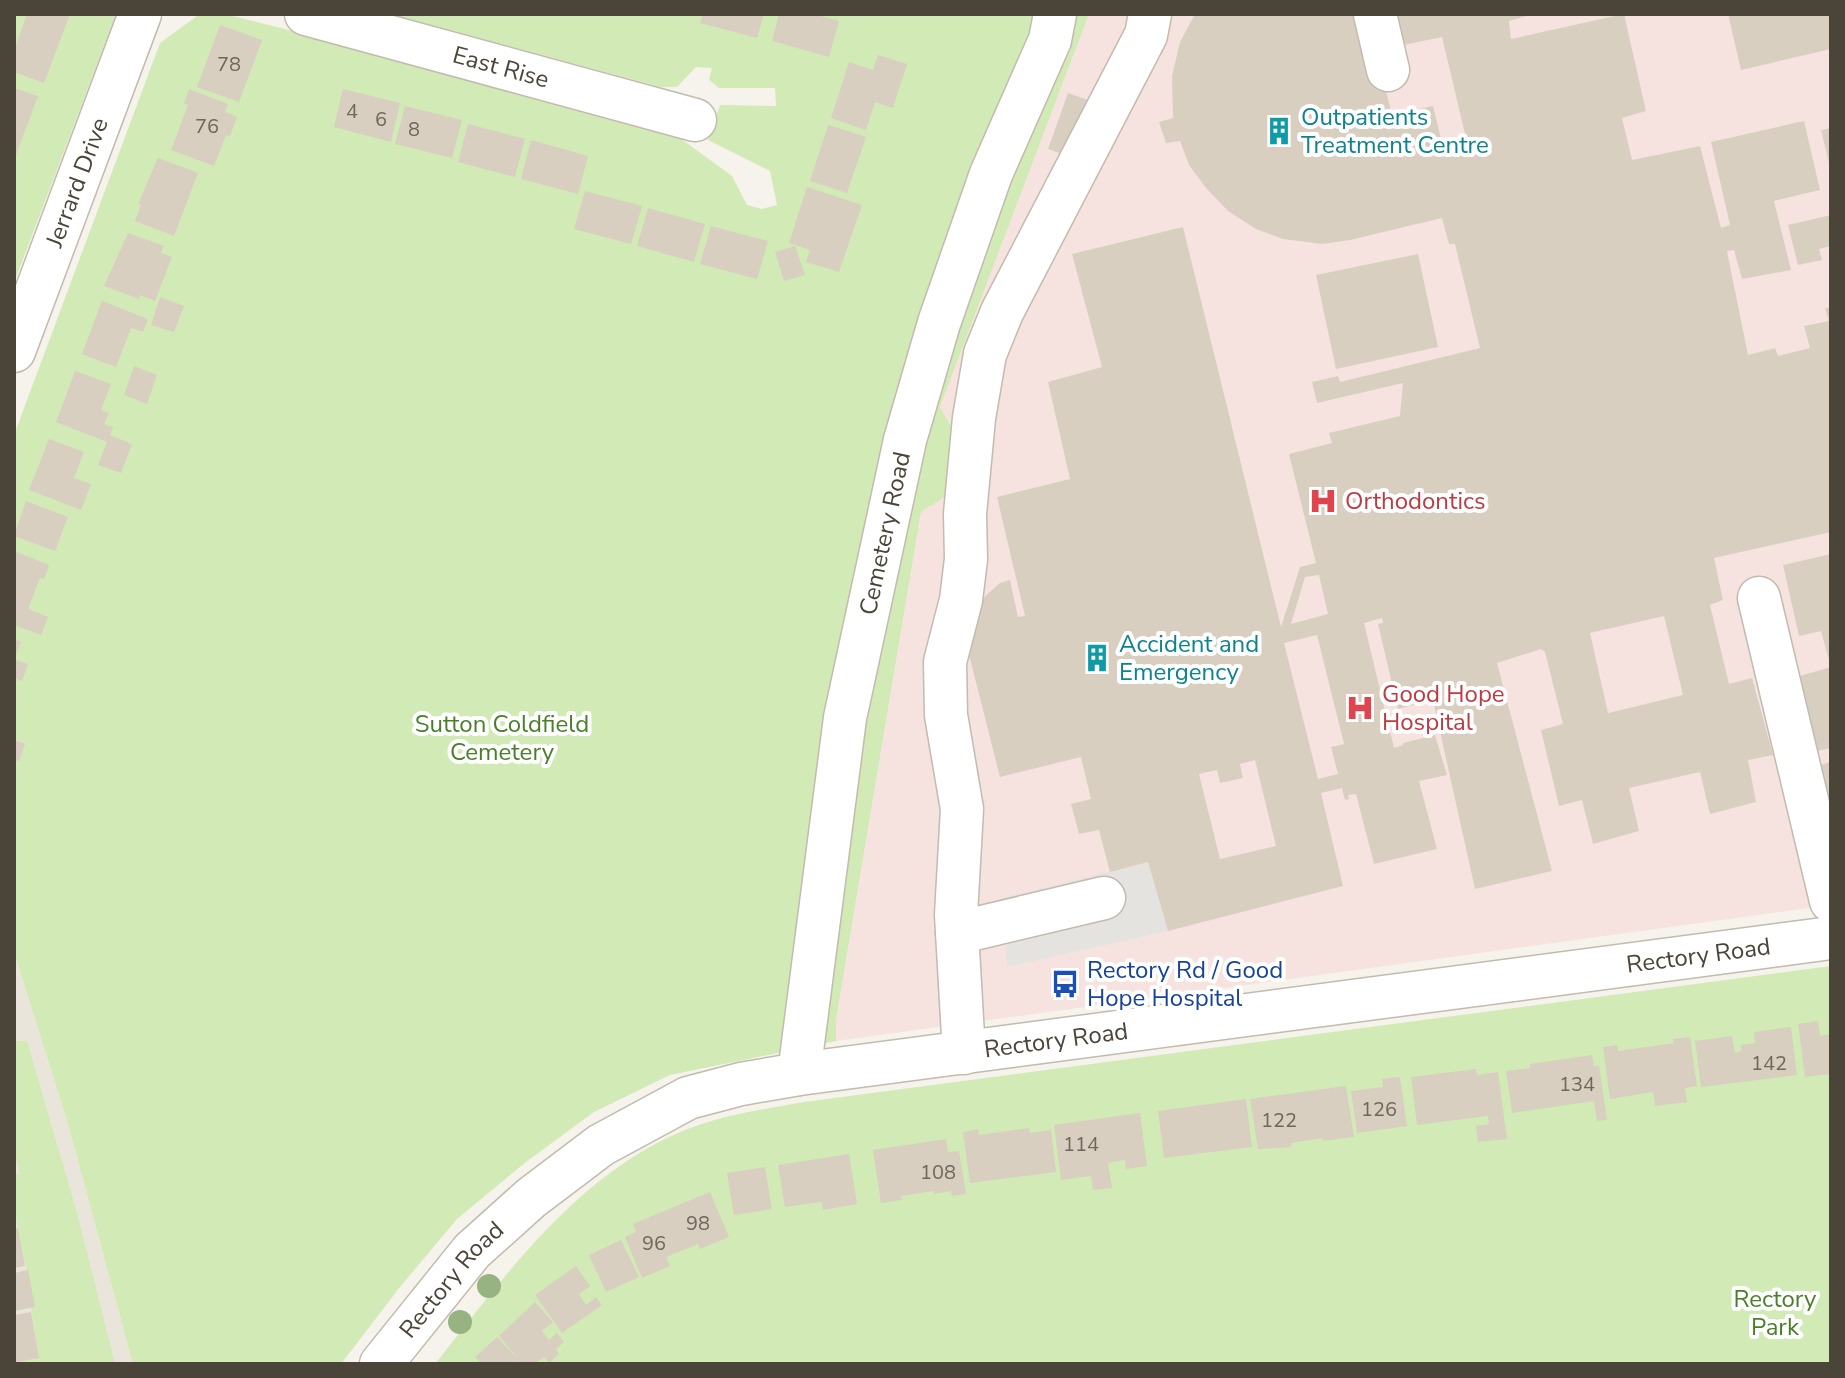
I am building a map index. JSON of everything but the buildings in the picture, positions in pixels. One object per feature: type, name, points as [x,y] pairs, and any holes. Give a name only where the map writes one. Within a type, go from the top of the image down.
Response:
[{"type":"street","name":"Jerrard Drive","points":[[14,351],[140,14]]},
{"type":"street","name":"East Rise","points":[[306,14],[695,120]]},
{"type":"street","name":"Cemetery Road","points":[[799,1074],[845,718],[905,440],[939,323],[986,189],[1050,40],[1055,14]]},
{"type":"street","points":[[964,1053],[957,933],[962,809],[946,715],[945,662],[961,600],[971,450],[985,354],[1002,312],[1146,35],[1150,14]]},
{"type":"street","points":[[1375,14],[1388,70]]},
{"type":"street","points":[[1759,598],[1831,901]]},
{"type":"street","points":[[957,933],[1104,898]]},
{"type":"street","name":"Rectory Road","points":[[381,1364],[472,1251],[531,1198],[601,1145],[688,1098],[741,1084],[799,1074],[1831,938]]},
{"type":"shaded area","name":"Good Hope Hospital","points":[[1089,14],[1831,14],[1831,905],[836,1041],[836,1020],[921,512],[949,493],[958,438],[940,407]]},
{"type":"shaded area","points":[[1148,862],[1168,931],[1007,967],[1003,898]]},
{"type":"shaded area","points":[[14,952],[68,1124],[133,1364],[14,1364]]},
{"type":"green space","points":[[14,14],[116,14],[14,283]]},
{"type":"green space","name":"Sutton Coldfield Cemetery","points":[[200,14],[225,14],[673,133],[732,176],[747,205],[762,209],[777,205],[770,171],[708,140],[720,105],[776,106],[775,88],[719,88],[709,80],[712,68],[696,67],[677,87],[661,87],[390,14],[1089,14],[940,407],[958,438],[949,494],[921,512],[836,1020],[836,1041],[670,1075],[594,1112],[526,1162],[457,1219],[341,1364],[133,1364],[68,1124],[14,952],[14,435],[160,43]]},
{"type":"green space","name":"Rectory Park","points":[[1831,966],[1831,1364],[435,1364],[516,1263],[577,1200],[646,1149],[714,1120],[804,1102]]},
{"type":"green space","points":[[14,1041],[27,1041],[77,1213],[115,1364],[14,1364],[39,1358],[31,1308],[35,1307],[17,1226],[14,1175],[19,1174],[14,1146]]},
{"type":"place","name":"Outpatients Treatment Centre","points":[[1279,131]]},
{"type":"place","name":"Orthodontics","points":[[1323,501]]},
{"type":"place","name":"Accident and Emergency","points":[[1097,658]]},
{"type":"place","name":"Good Hope Hospital","points":[[1360,708]]},
{"type":"place","name":"Rectory Rd / Good Hope Hospital","points":[[1065,984]]}]
